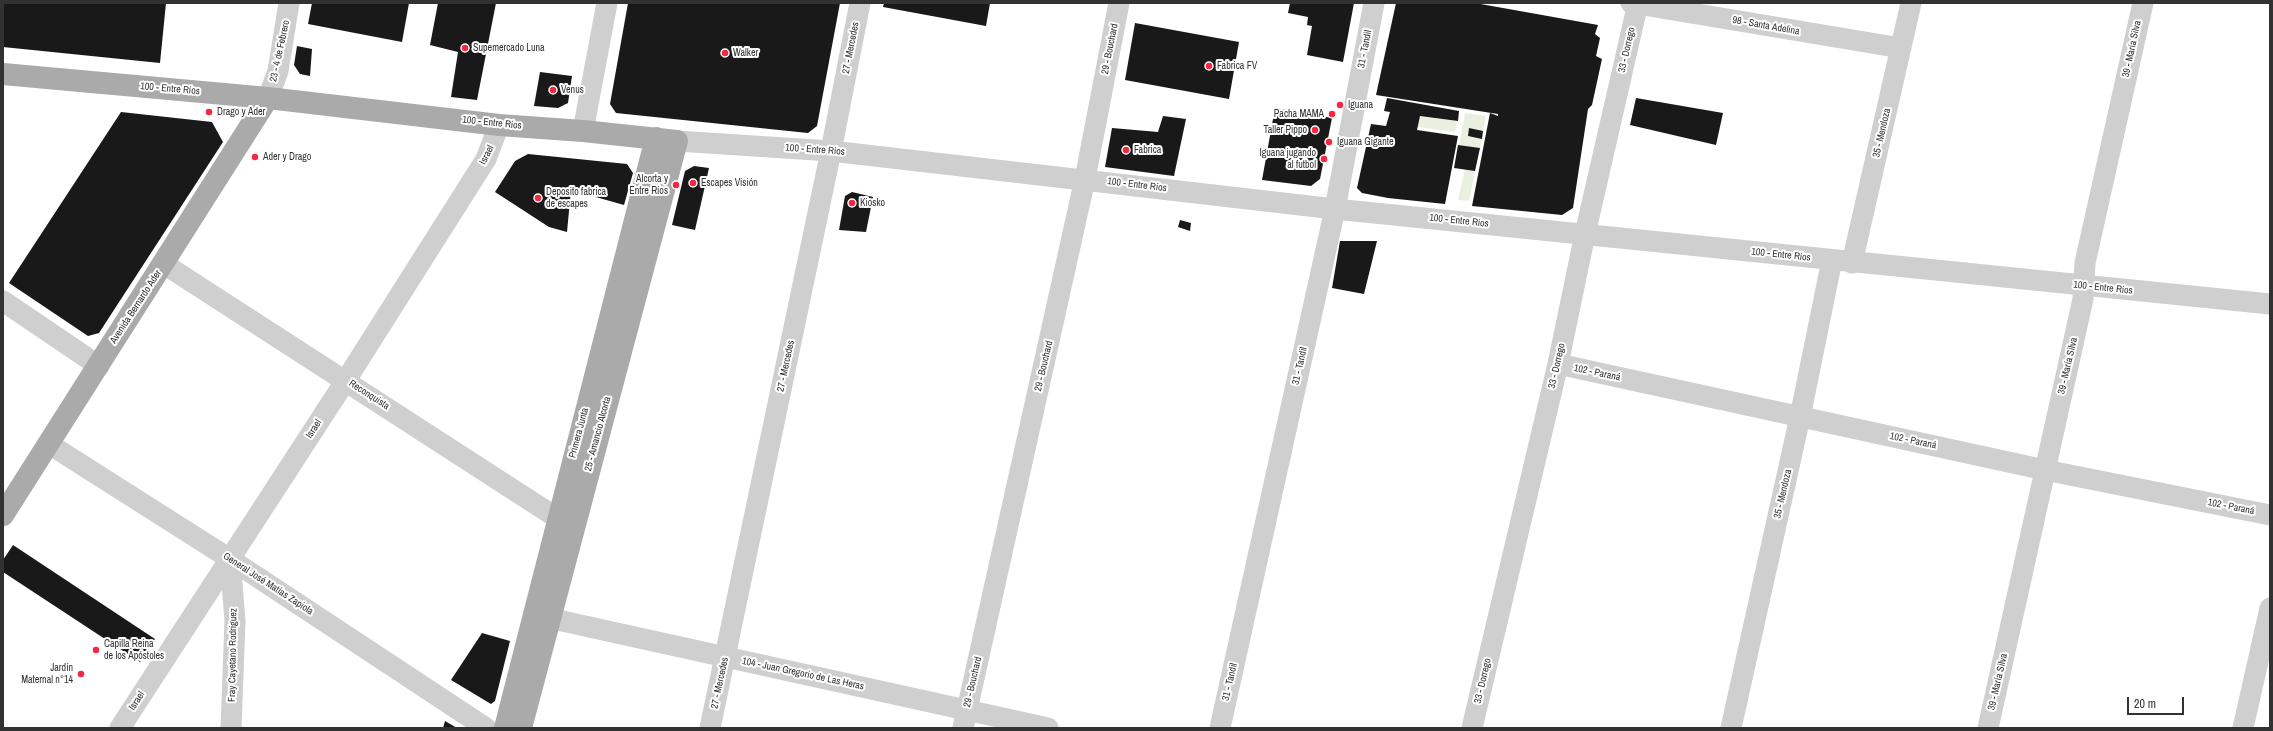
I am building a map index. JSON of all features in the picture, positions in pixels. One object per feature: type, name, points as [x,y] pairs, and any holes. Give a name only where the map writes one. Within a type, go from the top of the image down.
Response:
[{"type":"main road","name":"100 - Entre Ríos","points":[[3,74],[268,98],[499,125],[584,131],[666,140]]},
{"type":"main road","name":"Avenida Bernardo Ader","points":[[3,515],[164,264],[268,98]]},
{"type":"main road","name":"Primera Junta","points":[[505,728],[542,616],[666,140]]},
{"type":"main road","points":[[521,728],[542,616]]},
{"type":"street","name":"23 - 4 de Febrero","points":[[268,98],[278,71],[289,3]]},
{"type":"street","points":[[584,131],[607,3]]},
{"type":"street","name":"27 - Mercedes","points":[[710,728],[831,151],[860,3]]},
{"type":"street","name":"29 - Bouchard","points":[[965,719],[1085,179],[1119,3]]},
{"type":"street","name":"31 - Tandil","points":[[1220,728],[1335,208],[1374,3]]},
{"type":"street","name":"98 - Santa Adelina","points":[[1636,3],[1901,48]]},
{"type":"street","name":"33 - Dorrego","points":[[1472,728],[1558,364],[1584,234],[1636,3]]},
{"type":"street","name":"35 - Mendoza","points":[[1731,728],[1800,417],[1901,48],[1911,3]]},
{"type":"street","name":"39 - María Silva","points":[[1988,728],[2083,299],[2085,263],[2142,3]]},
{"type":"street","name":"Israel","points":[[120,728],[346,380],[486,159],[499,125]]},
{"type":"street","name":"100 - Entre Ríos","points":[[666,140],[831,151],[1335,208],[1842,262],[2270,304]]},
{"type":"street","name":"Reconquista","points":[[164,264],[566,521]]},
{"type":"street","points":[[3,301],[99,366]]},
{"type":"street","name":"102 - Paraná","points":[[1558,364],[2045,470],[2270,515]]},
{"type":"street","name":"General José Matías Zapiola","points":[[49,444],[230,559],[486,728]]},
{"type":"street","name":"Fray Cayetano Rodríguez","points":[[230,559],[235,621],[231,728]]},
{"type":"street","points":[[2243,728],[2270,608]]},
{"type":"street","name":"104 - Juan Gregorio de Las Heras","points":[[542,616],[725,657],[965,719],[1048,728]]},
{"type":"green space","points":[[1465,113],[1486,116],[1483,131],[1469,129],[1468,136],[1482,139],[1480,148],[1459,145]]},
{"type":"green space","points":[[1420,116],[1457,121],[1455,132],[1417,127]]},
{"type":"green space","points":[[1465,169],[1475,171],[1469,201],[1458,200]]},
{"type":"building","points":[[3,3],[166,3],[160,63],[3,47]]},
{"type":"building","points":[[312,3],[409,3],[402,42],[308,24]]},
{"type":"building","name":"Supemercado Luna","points":[[438,3],[496,3],[477,100],[451,97],[458,52],[430,45]]},
{"type":"building","name":"Walker","points":[[628,3],[840,3],[817,126],[808,133],[616,113],[610,104]]},
{"type":"building","points":[[884,3],[990,3],[986,26],[883,7]]},
{"type":"building","points":[[1290,3],[1354,3],[1343,62],[1307,55],[1312,26],[1307,25],[1308,17],[1288,13]]},
{"type":"building","points":[[1396,3],[1475,3],[1598,25],[1595,34],[1600,38],[1596,56],[1602,59],[1592,105],[1588,109],[1573,208],[1562,215],[1472,206],[1490,113],[1498,116],[1498,114],[1376,95]]},
{"type":"building","points":[[1135,23],[1239,42],[1229,99],[1125,80]]},
{"type":"building","points":[[297,46],[312,49],[310,76],[300,74],[294,65]]},
{"type":"building","points":[[540,72],[572,76],[568,103],[558,108],[534,106]]},
{"type":"building","points":[[1387,98],[1459,111],[1458,121],[1420,116],[1417,130],[1458,136],[1445,204],[1388,198],[1362,193],[1357,188],[1371,124],[1386,126],[1390,112],[1384,111]]},
{"type":"building","points":[[1636,98],[1723,113],[1716,145],[1630,125]]},
{"type":"building","points":[[1275,108],[1332,118],[1320,179],[1311,186],[1262,180]]},
{"type":"building","points":[[121,112],[212,122],[223,142],[99,333],[88,336],[9,283]]},
{"type":"building","points":[[1163,116],[1186,119],[1174,176],[1105,167],[1112,128],[1158,132]]},
{"type":"building","points":[[1469,128],[1483,131],[1482,139],[1468,136]]},
{"type":"building","points":[[1458,145],[1480,148],[1475,171],[1454,168]]},
{"type":"building","name":"Deposito fabrica de escapes","points":[[528,154],[627,164],[633,173],[624,205],[571,190],[567,232],[549,227],[495,192],[515,161]]},
{"type":"building","points":[[694,166],[709,168],[695,230],[672,225],[685,171]]},
{"type":"building","points":[[852,192],[873,197],[866,232],[839,230],[845,196]]},
{"type":"building","points":[[1180,220],[1191,223],[1190,231],[1178,227]]},
{"type":"building","points":[[1340,241],[1377,241],[1364,294],[1332,288]]},
{"type":"building","points":[[13,545],[155,639],[140,662],[3,572],[3,560]]},
{"type":"building","points":[[482,633],[510,641],[495,701],[491,704],[451,680]]},
{"type":"building","points":[[445,721],[457,728],[443,728]]},
{"type":"place","name":"Supemercado Luna","points":[[465,48]]},
{"type":"place","name":"Walker","points":[[725,53]]},
{"type":"place","name":"Fabrica FV","points":[[1209,66]]},
{"type":"place","name":"Venus","points":[[553,90]]},
{"type":"place","name":"Iguana","points":[[1340,105]]},
{"type":"place","name":"Drago y Ader","points":[[209,112]]},
{"type":"place","name":"Pacha MAMA","points":[[1332,114]]},
{"type":"place","name":"Taller Pippo","points":[[1315,130]]},
{"type":"place","name":"Iguana Gigante","points":[[1329,142]]},
{"type":"place","name":"Fabrica","points":[[1126,150]]},
{"type":"place","name":"Ader y Drago","points":[[255,157]]},
{"type":"place","name":"Iguana jugando al futbol","points":[[1324,159]]},
{"type":"place","name":"Escapes Visión","points":[[693,183]]},
{"type":"place","name":"Alcorta y Entre Ríos","points":[[676,185]]},
{"type":"place","name":"Deposito fabrica de escapes","points":[[538,198]]},
{"type":"place","name":"Kiosko","points":[[852,203]]},
{"type":"place","name":"Capilla Reina de los Apóstoles","points":[[96,650]]},
{"type":"place","name":"Jardín Maternal n°14","points":[[81,674]]}]
